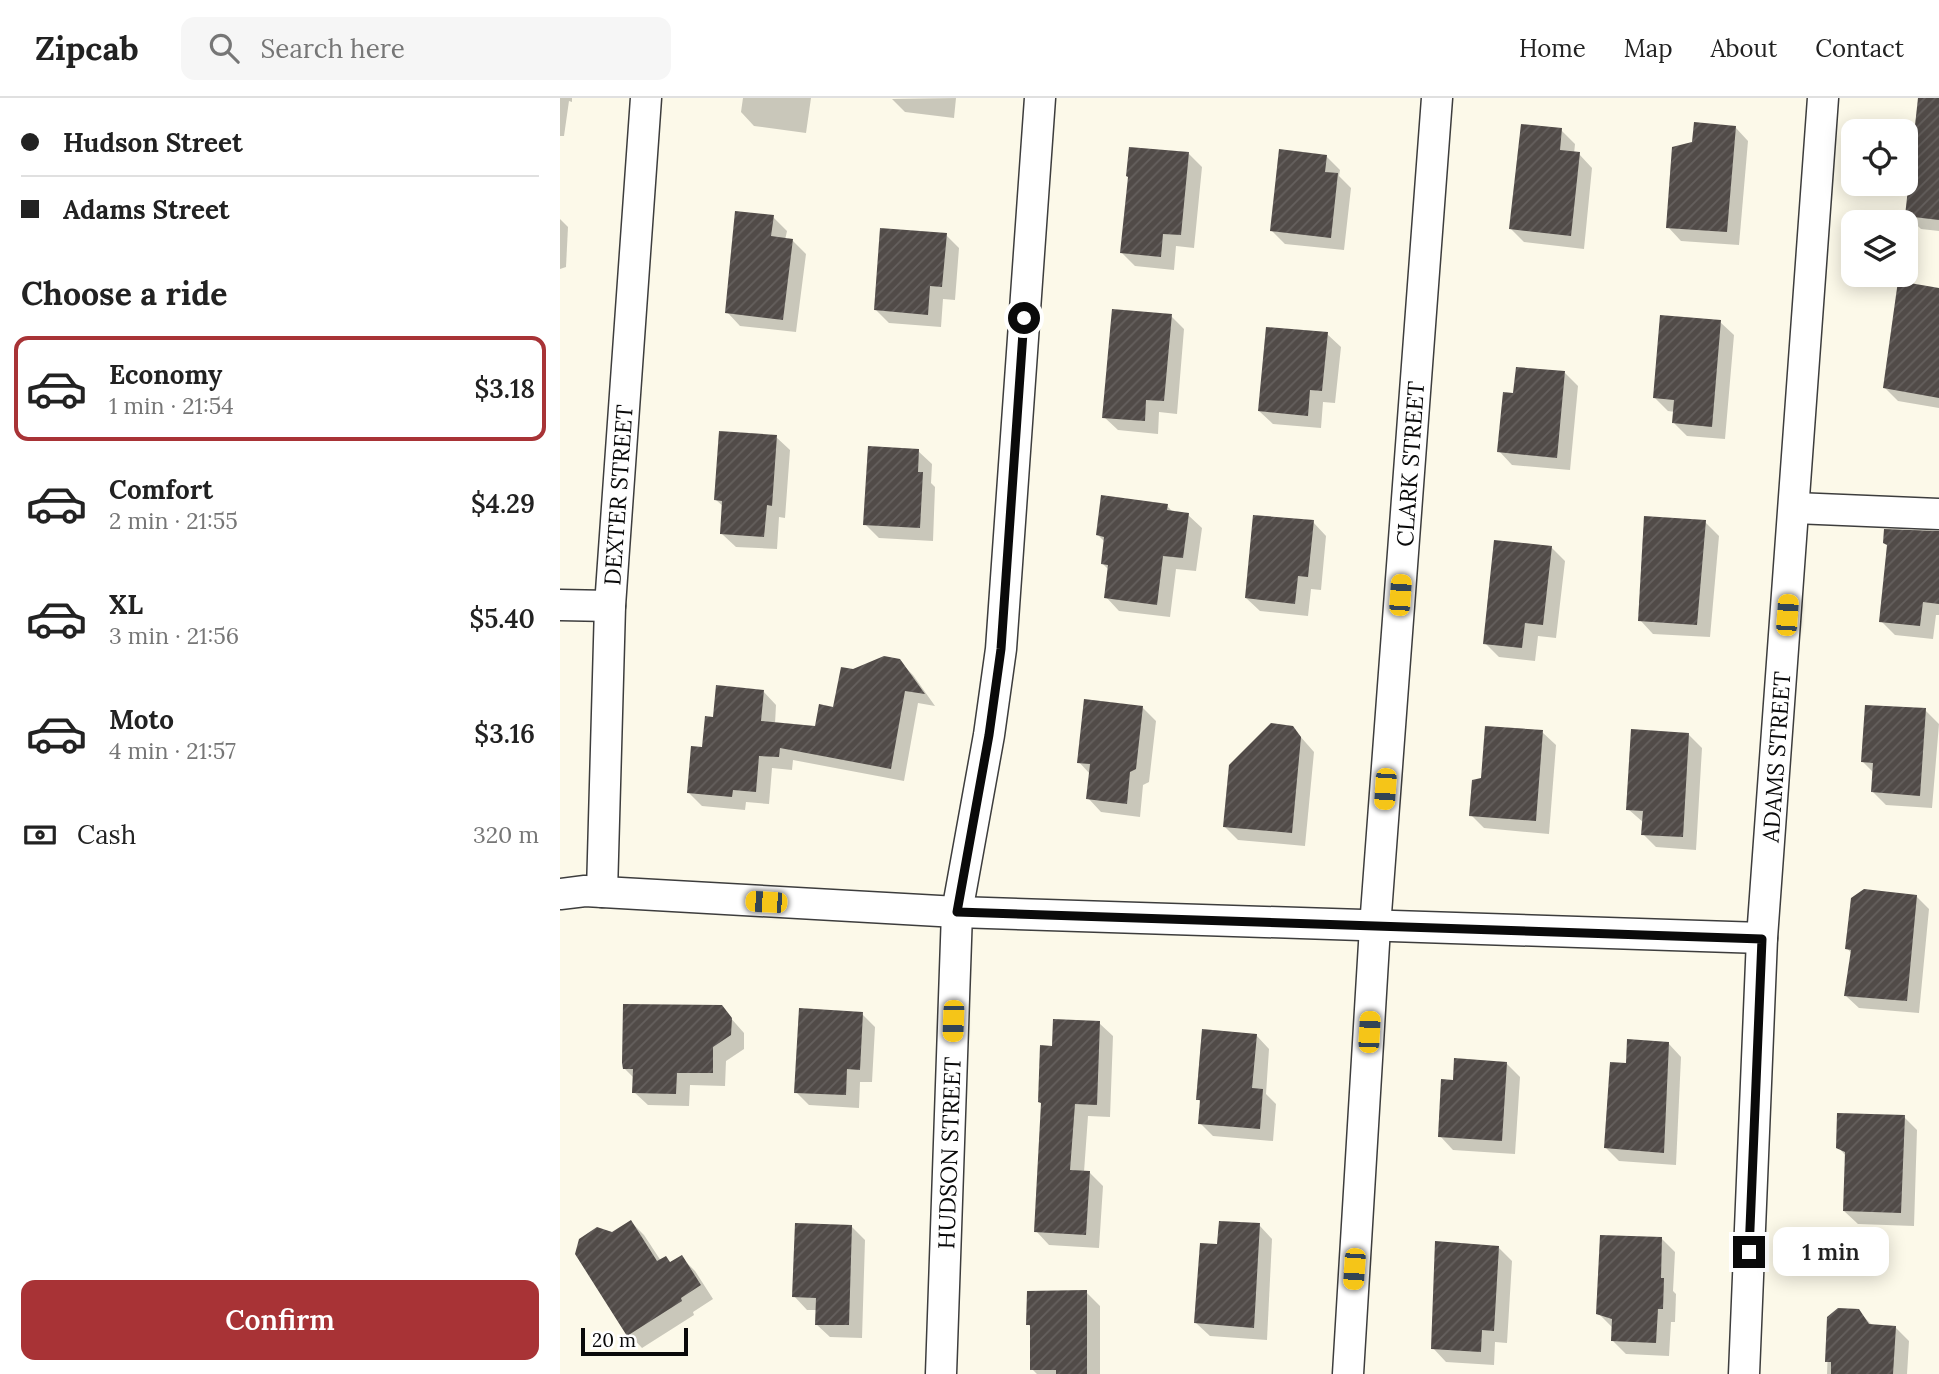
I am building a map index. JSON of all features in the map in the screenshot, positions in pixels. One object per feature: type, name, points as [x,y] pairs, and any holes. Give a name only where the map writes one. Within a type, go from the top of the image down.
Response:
[{"type":"street","name":"DEXTER STREET","points":[[602,892],[610,606],[646,98]]},
{"type":"street","name":"HUDSON STREET","points":[[941,1374],[957,912],[989,735],[1001,649],[1040,98]]},
{"type":"street","name":"CLARK STREET","points":[[1348,1374],[1375,927],[1437,98]]},
{"type":"street","name":"ADAMS STREET","points":[[1744,1374],[1762,939],[1823,98]]},
{"type":"street","points":[[1795,508],[1939,514]]},
{"type":"street","points":[[560,605],[610,606]]},
{"type":"street","points":[[560,894],[585,891],[957,912],[1762,939]]},
{"type":"building","points":[[1918,98],[1939,98],[1939,220],[1918,218],[1918,210],[1906,210],[1907,196],[1918,196],[1918,119],[1916,119]]},
{"type":"building","points":[[1694,122],[1736,126],[1727,232],[1666,228],[1672,147],[1692,142]]},
{"type":"building","points":[[1521,124],[1562,128],[1560,150],[1580,152],[1571,236],[1509,229]]},
{"type":"building","points":[[1129,147],[1189,152],[1181,235],[1163,234],[1161,257],[1120,253]]},
{"type":"building","points":[[1279,149],[1327,155],[1325,172],[1338,173],[1331,238],[1270,231]]},
{"type":"building","points":[[735,211],[774,215],[771,236],[793,239],[783,320],[725,313]]},
{"type":"building","points":[[880,228],[947,233],[942,287],[930,286],[928,315],[874,310]]},
{"type":"building","points":[[1918,284],[1939,288],[1939,398],[1883,388],[1897,287],[1918,287]]},
{"type":"building","points":[[1112,309],[1172,314],[1164,401],[1146,400],[1145,421],[1102,418]]},
{"type":"building","points":[[1660,315],[1721,320],[1712,427],[1672,423],[1674,400],[1653,398]]},
{"type":"building","points":[[1266,327],[1328,332],[1322,391],[1310,390],[1308,416],[1258,411]]},
{"type":"building","points":[[1516,367],[1565,371],[1557,458],[1497,452],[1503,392],[1513,393]]},
{"type":"building","points":[[719,431],[777,435],[772,506],[767,505],[764,537],[720,534],[722,501],[714,500]]},
{"type":"building","points":[[868,446],[919,449],[918,472],[923,472],[920,528],[863,525]]},
{"type":"building","points":[[1101,495],[1168,504],[1167,510],[1189,513],[1183,558],[1163,556],[1157,605],[1104,598],[1108,565],[1101,564],[1104,537],[1096,535]]},
{"type":"building","points":[[1253,515],[1314,520],[1308,577],[1298,576],[1295,604],[1245,598]]},
{"type":"building","points":[[1644,516],[1706,520],[1697,625],[1638,621]]},
{"type":"building","points":[[1884,529],[1939,531],[1939,604],[1923,602],[1920,626],[1879,622],[1887,545],[1883,543]]},
{"type":"building","points":[[1494,540],[1552,546],[1543,625],[1525,623],[1522,648],[1483,644]]},
{"type":"building","points":[[884,656],[900,659],[925,694],[905,691],[891,769],[780,748],[779,757],[759,756],[756,792],[733,790],[732,797],[687,793],[691,746],[702,747],[705,716],[713,717],[716,685],[764,690],[761,721],[815,726],[819,704],[833,707],[841,667],[853,669]]},
{"type":"building","points":[[1084,699],[1143,706],[1136,769],[1130,772],[1127,804],[1086,799],[1090,764],[1077,763]]},
{"type":"building","points":[[1865,705],[1926,708],[1920,796],[1871,792],[1873,763],[1861,762]]},
{"type":"building","points":[[1271,723],[1293,726],[1301,737],[1292,833],[1223,827],[1229,765]]},
{"type":"building","points":[[1485,726],[1543,730],[1536,821],[1469,816],[1472,780],[1481,778]]},
{"type":"building","points":[[1631,729],[1689,733],[1683,837],[1641,835],[1643,811],[1626,810]]},
{"type":"building","points":[[1864,889],[1917,895],[1907,1001],[1844,996],[1851,950],[1845,949],[1851,898]]},
{"type":"building","points":[[623,1004],[722,1005],[732,1018],[731,1035],[713,1047],[713,1073],[677,1073],[676,1094],[632,1093],[633,1069],[623,1069],[622,1063]]},
{"type":"building","points":[[799,1008],[863,1012],[860,1070],[847,1069],[846,1095],[794,1093]]},
{"type":"building","points":[[1053,1019],[1100,1021],[1097,1105],[1075,1104],[1070,1170],[1090,1171],[1086,1235],[1034,1232],[1041,1103],[1038,1102],[1040,1045],[1052,1046]]},
{"type":"building","points":[[1202,1029],[1257,1034],[1252,1088],[1263,1089],[1260,1129],[1198,1124],[1200,1100],[1196,1100]]},
{"type":"building","points":[[1627,1039],[1669,1042],[1664,1153],[1604,1148],[1610,1062],[1626,1063]]},
{"type":"building","points":[[1454,1058],[1507,1062],[1502,1141],[1438,1137],[1441,1079],[1453,1080]]},
{"type":"building","points":[[1837,1113],[1905,1115],[1901,1213],[1843,1211],[1845,1152],[1836,1148]]},
{"type":"building","points":[[631,1220],[657,1261],[666,1256],[670,1262],[682,1255],[701,1285],[681,1298],[682,1301],[627,1336],[575,1254],[579,1239],[597,1227],[612,1232]]},
{"type":"building","points":[[1219,1221],[1260,1223],[1254,1328],[1194,1323],[1200,1243],[1217,1244]]},
{"type":"building","points":[[795,1223],[852,1225],[849,1325],[815,1325],[816,1298],[792,1297]]},
{"type":"building","points":[[1600,1235],[1662,1237],[1663,1309],[1658,1309],[1656,1343],[1611,1341],[1612,1319],[1596,1314]]},
{"type":"building","points":[[1435,1241],[1499,1246],[1494,1331],[1482,1330],[1481,1352],[1431,1349]]},
{"type":"building","points":[[1087,1290],[1087,1374],[1056,1374],[1056,1370],[1030,1370],[1030,1325],[1026,1325],[1027,1291]]},
{"type":"building","points":[[1838,1308],[1859,1309],[1869,1324],[1896,1326],[1893,1374],[1831,1374],[1831,1362],[1825,1362],[1827,1317]]},
{"type":"route","points":[[1024,318],[1001,649],[989,735],[957,912],[1762,939],[1749,1252]]}]
